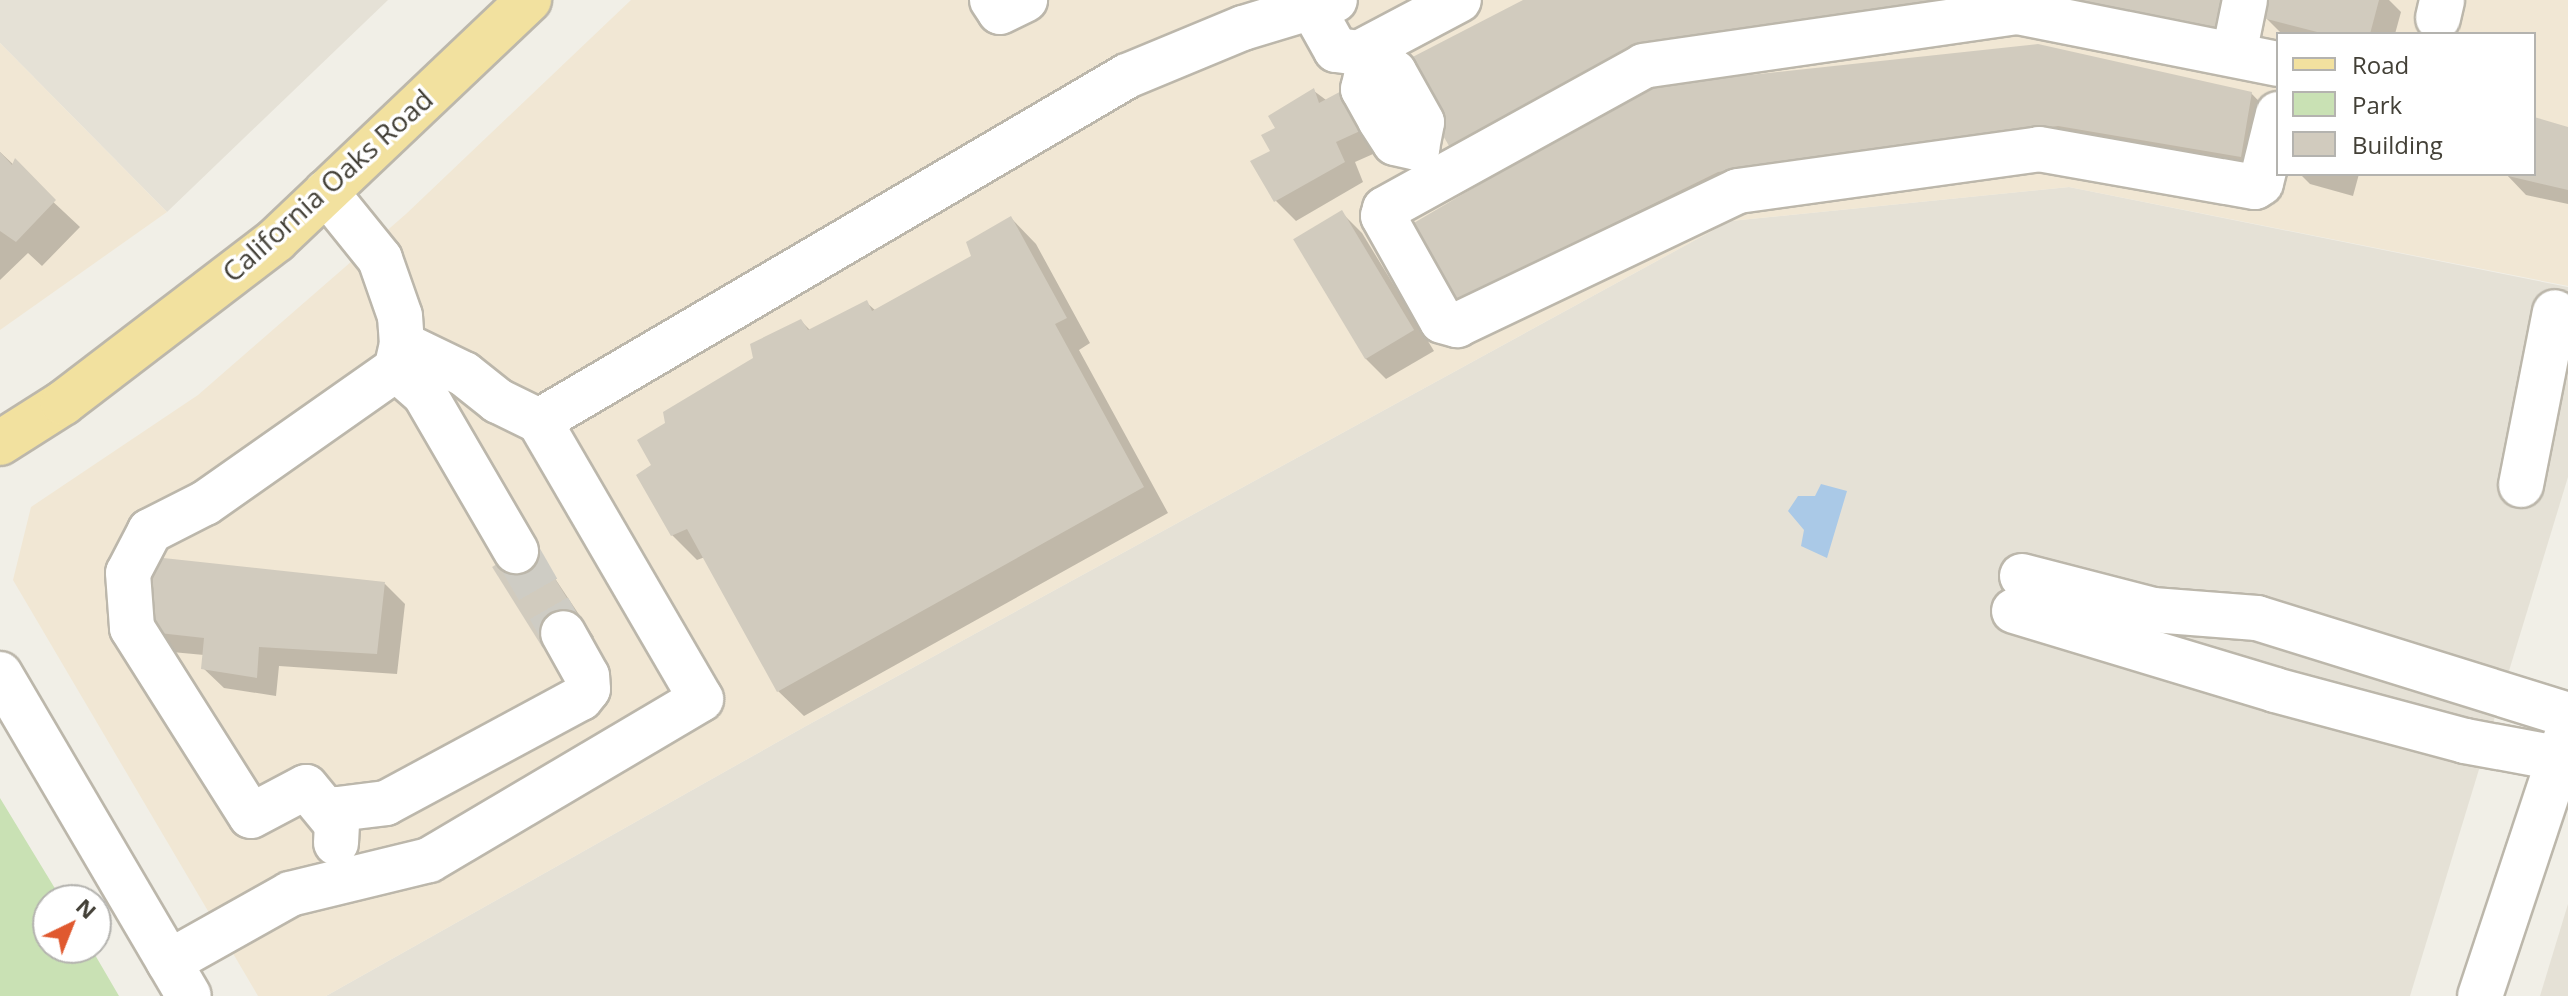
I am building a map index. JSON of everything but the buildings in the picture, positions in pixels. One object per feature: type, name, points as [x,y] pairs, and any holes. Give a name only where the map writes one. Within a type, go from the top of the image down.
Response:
[{"type":"main road","name":"California Oaks Road","points":[[0,443],[63,403],[276,240],[529,0]]},
{"type":"street","points":[[992,0],[1000,12],[1025,0]]},
{"type":"street","points":[[1363,61],[1459,0]]},
{"type":"street","points":[[2234,54],[2245,0]]},
{"type":"street","points":[[539,421],[1236,14],[1318,2],[1336,50],[1363,61]]},
{"type":"street","points":[[2276,64],[2017,12],[1644,66],[1427,164],[1385,209],[1383,216],[1442,321],[1457,325],[1738,191],[2039,149],[2255,187],[2261,183],[2276,122]]},
{"type":"street","points":[[1363,61],[1363,89],[1380,120],[1395,143],[1427,164]]},
{"type":"street","points":[[326,192],[380,259],[400,316],[399,356],[424,393],[516,551]]},
{"type":"street","points":[[2521,485],[2555,312]]},
{"type":"street","points":[[0,674],[179,979],[290,894],[429,860],[701,699],[539,421],[498,401],[464,374],[399,356]]},
{"type":"street","points":[[335,822],[306,787],[251,816],[132,628],[128,573],[150,531],[205,503],[399,356]]},
{"type":"street","points":[[2480,996],[2565,750],[2465,741],[2255,683],[2018,593],[2276,624],[2568,715]]},
{"type":"street","points":[[2255,683],[2276,624]]},
{"type":"street","points":[[339,880],[335,822],[338,809],[386,803],[564,707],[588,689],[587,676],[563,633]]},
{"type":"shaded area","points":[[0,0],[388,0],[167,212],[0,43]]},
{"type":"shaded area","points":[[631,0],[2568,0],[2568,286],[2069,187],[1730,221],[806,726],[326,996],[258,996],[13,580],[31,507],[198,395],[406,214]]},
{"type":"shaded area","points":[[0,43],[167,212],[0,330]]},
{"type":"shaded area","points":[[2069,187],[2568,287],[2568,477],[2410,996],[326,996],[806,726],[1730,221]]},
{"type":"shaded area","points":[[2568,904],[2568,996],[2540,996]]},
{"type":"green space","points":[[0,798],[52,884],[32,884],[32,964],[100,964],[119,996],[0,996]]},
{"type":"water","points":[[1821,484],[1847,491],[1827,558],[1801,546],[1804,530],[1788,511],[1798,496],[1815,496]]},
{"type":"tunnel","points":[[516,551],[563,633]]}]
